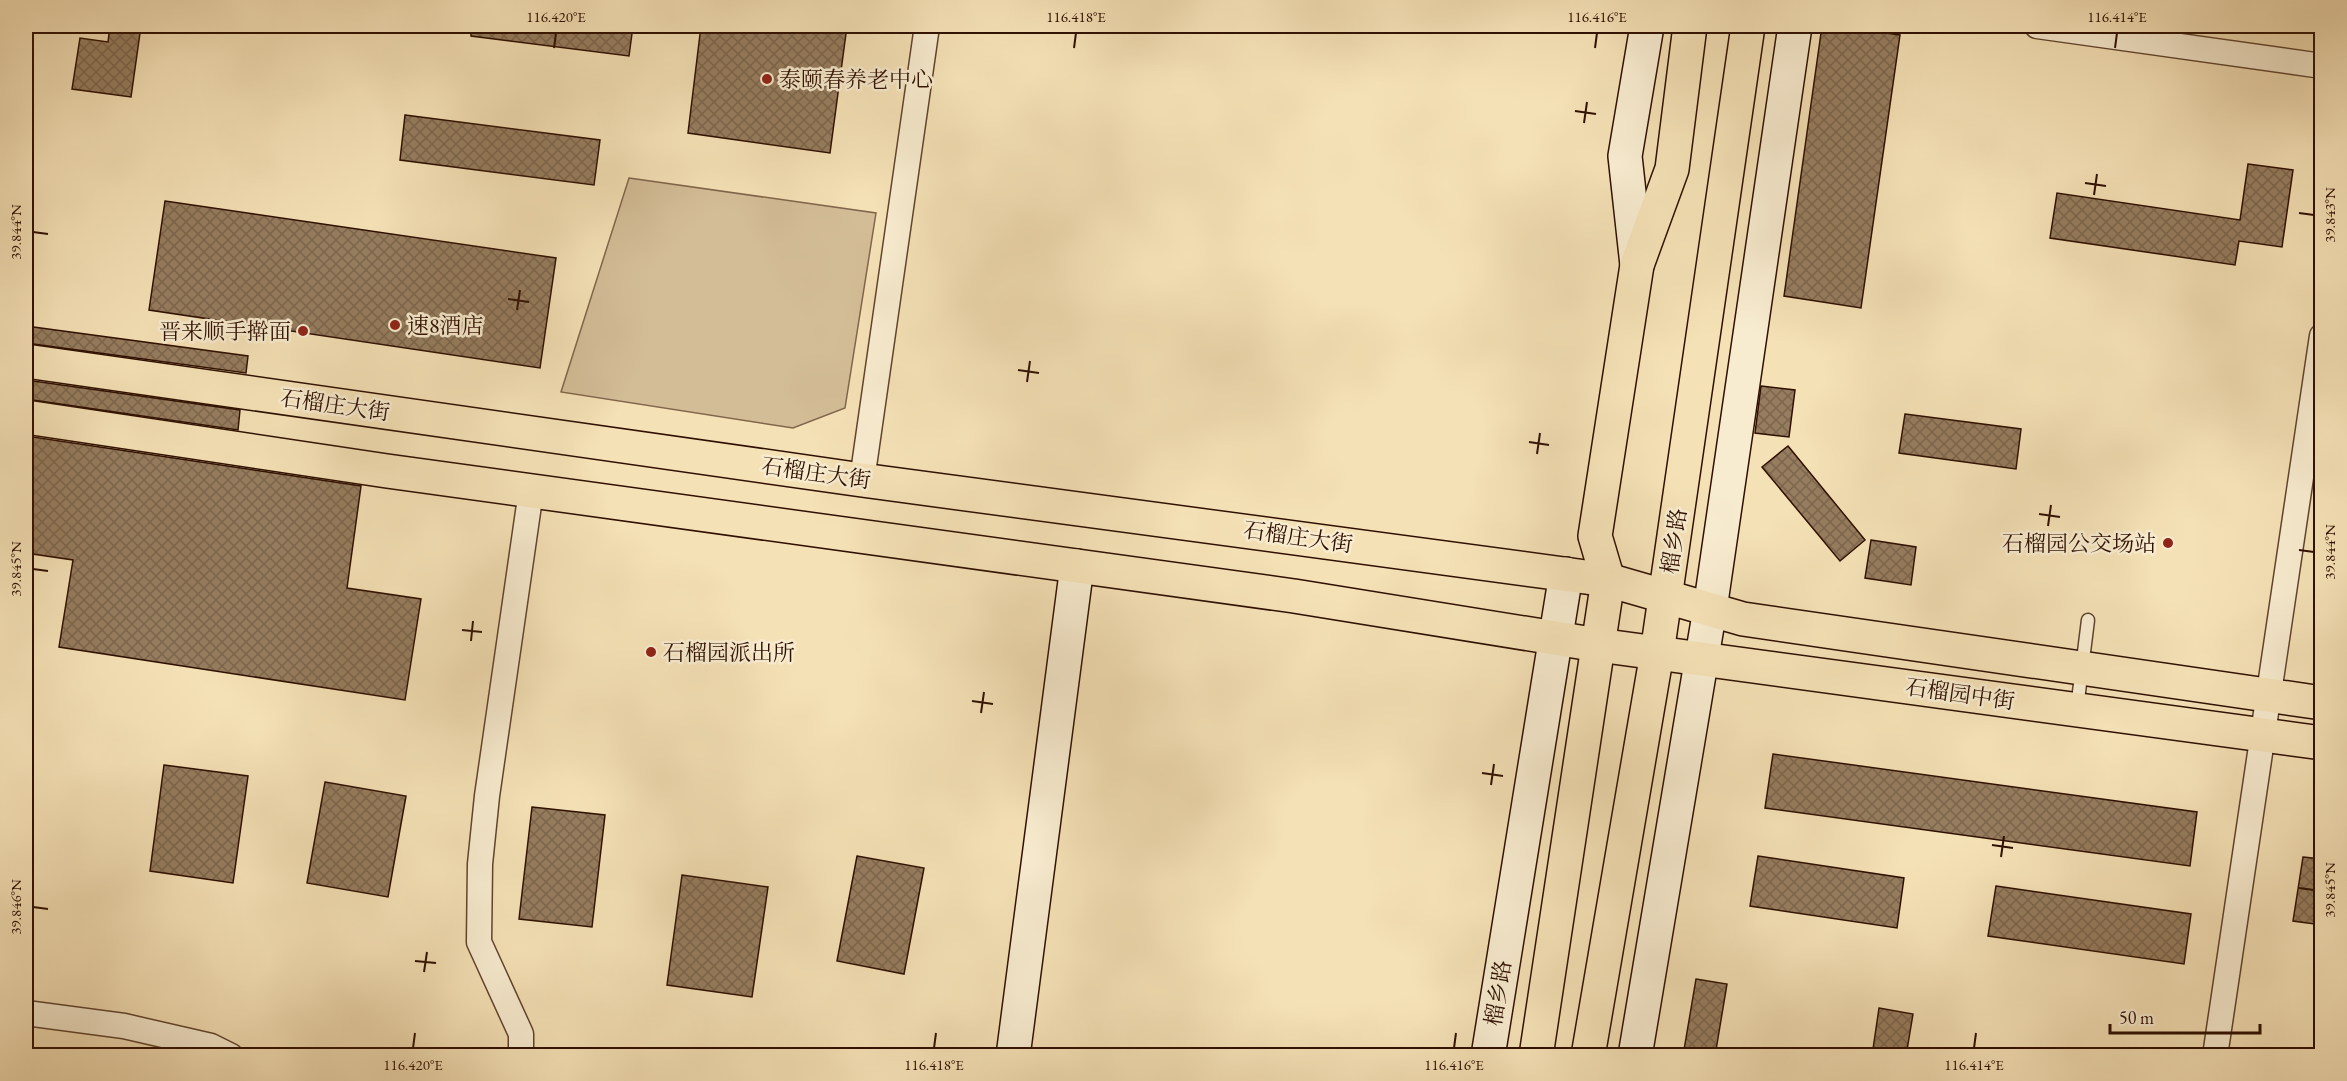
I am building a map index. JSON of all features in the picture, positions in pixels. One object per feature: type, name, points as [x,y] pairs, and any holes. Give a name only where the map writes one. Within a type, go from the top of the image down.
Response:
[{"type":"main road","name":"榴乡路","points":[[1536,1056],[1608,580],[1595,536],[1637,265],[1672,169],[1690,26]]},
{"type":"main road","name":"榴乡路","points":[[1588,1056],[1658,653],[1723,184],[1748,26]]},
{"type":"main road","name":"石榴庄大街","points":[[26,361],[862,480],[1608,580]]},
{"type":"main road","points":[[26,417],[1294,596],[1598,645]]},
{"type":"main road","name":"石榴园中街","points":[[1608,580],[1743,619],[2322,703]]},
{"type":"main road","name":"石榴园中街","points":[[1598,645],[2322,743]]},
{"type":"street","points":[[862,480],[927,26]]},
{"type":"street","name":"榴乡路","points":[[1637,265],[1625,156],[1647,26]]},
{"type":"street","name":"榴乡路","points":[[1635,1056],[1710,609],[1795,26]]},
{"type":"street","points":[[2037,26],[2322,66]]},
{"type":"street","points":[[2215,1056],[2322,336]]},
{"type":"street","points":[[521,1056],[521,1034],[479,942],[480,864],[487,796],[531,490]]},
{"type":"street","points":[[1013,1056],[1077,566]]},
{"type":"street","name":"榴乡路","points":[[1488,1056],[1566,574]]},
{"type":"street","points":[[26,1013],[124,1026],[211,1046],[231,1056]]},
{"type":"lane","points":[[2077,710],[2088,620]]},
{"type":"shaded area","points":[[629,178],[876,213],[845,408],[793,428],[561,392]]},
{"type":"building","points":[[110,26],[141,26],[131,97],[72,89],[80,38],[108,42]]},
{"type":"building","points":[[471,26],[633,26],[629,56],[471,36]]},
{"type":"building","name":"泰颐春养老中心","points":[[701,26],[847,26],[830,153],[688,133]]},
{"type":"building","points":[[1822,26],[1900,35],[1861,308],[1784,296]]},
{"type":"building","points":[[405,115],[600,140],[594,185],[400,160]]},
{"type":"building","points":[[2248,164],[2293,170],[2282,247],[2239,241],[2235,265],[2050,238],[2057,193],[2240,220]]},
{"type":"building","points":[[165,201],[556,258],[540,368],[149,310]]},
{"type":"building","points":[[26,326],[248,356],[246,373],[26,343]]},
{"type":"building","points":[[26,380],[240,410],[238,430],[26,399]]},
{"type":"building","points":[[1761,386],[1795,390],[1789,437],[1755,433]]},
{"type":"building","points":[[1905,414],[2021,429],[2016,469],[1899,453]]},
{"type":"building","points":[[26,436],[361,486],[347,588],[421,599],[405,700],[59,647],[73,560],[26,553]]},
{"type":"building","points":[[1788,446],[1865,540],[1840,561],[1762,467]]},
{"type":"building","points":[[1871,540],[1916,547],[1911,585],[1865,578]]},
{"type":"building","points":[[1773,754],[2197,812],[2190,866],[1765,808]]},
{"type":"building","points":[[164,765],[248,776],[233,883],[150,871]]},
{"type":"building","points":[[325,782],[406,796],[388,897],[307,883]]},
{"type":"building","points":[[532,807],[605,815],[592,927],[519,919]]},
{"type":"building","points":[[857,856],[924,868],[904,974],[837,961]]},
{"type":"building","points":[[1758,856],[1904,878],[1897,928],[1750,906]]},
{"type":"building","points":[[2303,857],[2322,859],[2322,925],[2293,921]]},
{"type":"building","points":[[682,875],[768,887],[752,997],[667,985]]},
{"type":"building","points":[[1996,886],[2191,914],[2184,964],[1988,936]]},
{"type":"building","points":[[1696,979],[1727,984],[1715,1056],[1683,1056]]},
{"type":"building","points":[[1879,1008],[1913,1014],[1906,1056],[1872,1056]]},
{"type":"place","name":"泰颐春养老中心","points":[[767,79]]},
{"type":"place","name":"速8酒店","points":[[395,325]]},
{"type":"place","name":"晋来顺手擀面","points":[[303,331]]},
{"type":"place","name":"石榴园公交场站","points":[[2168,543]]},
{"type":"place","name":"石榴园派出所","points":[[651,652]]}]
